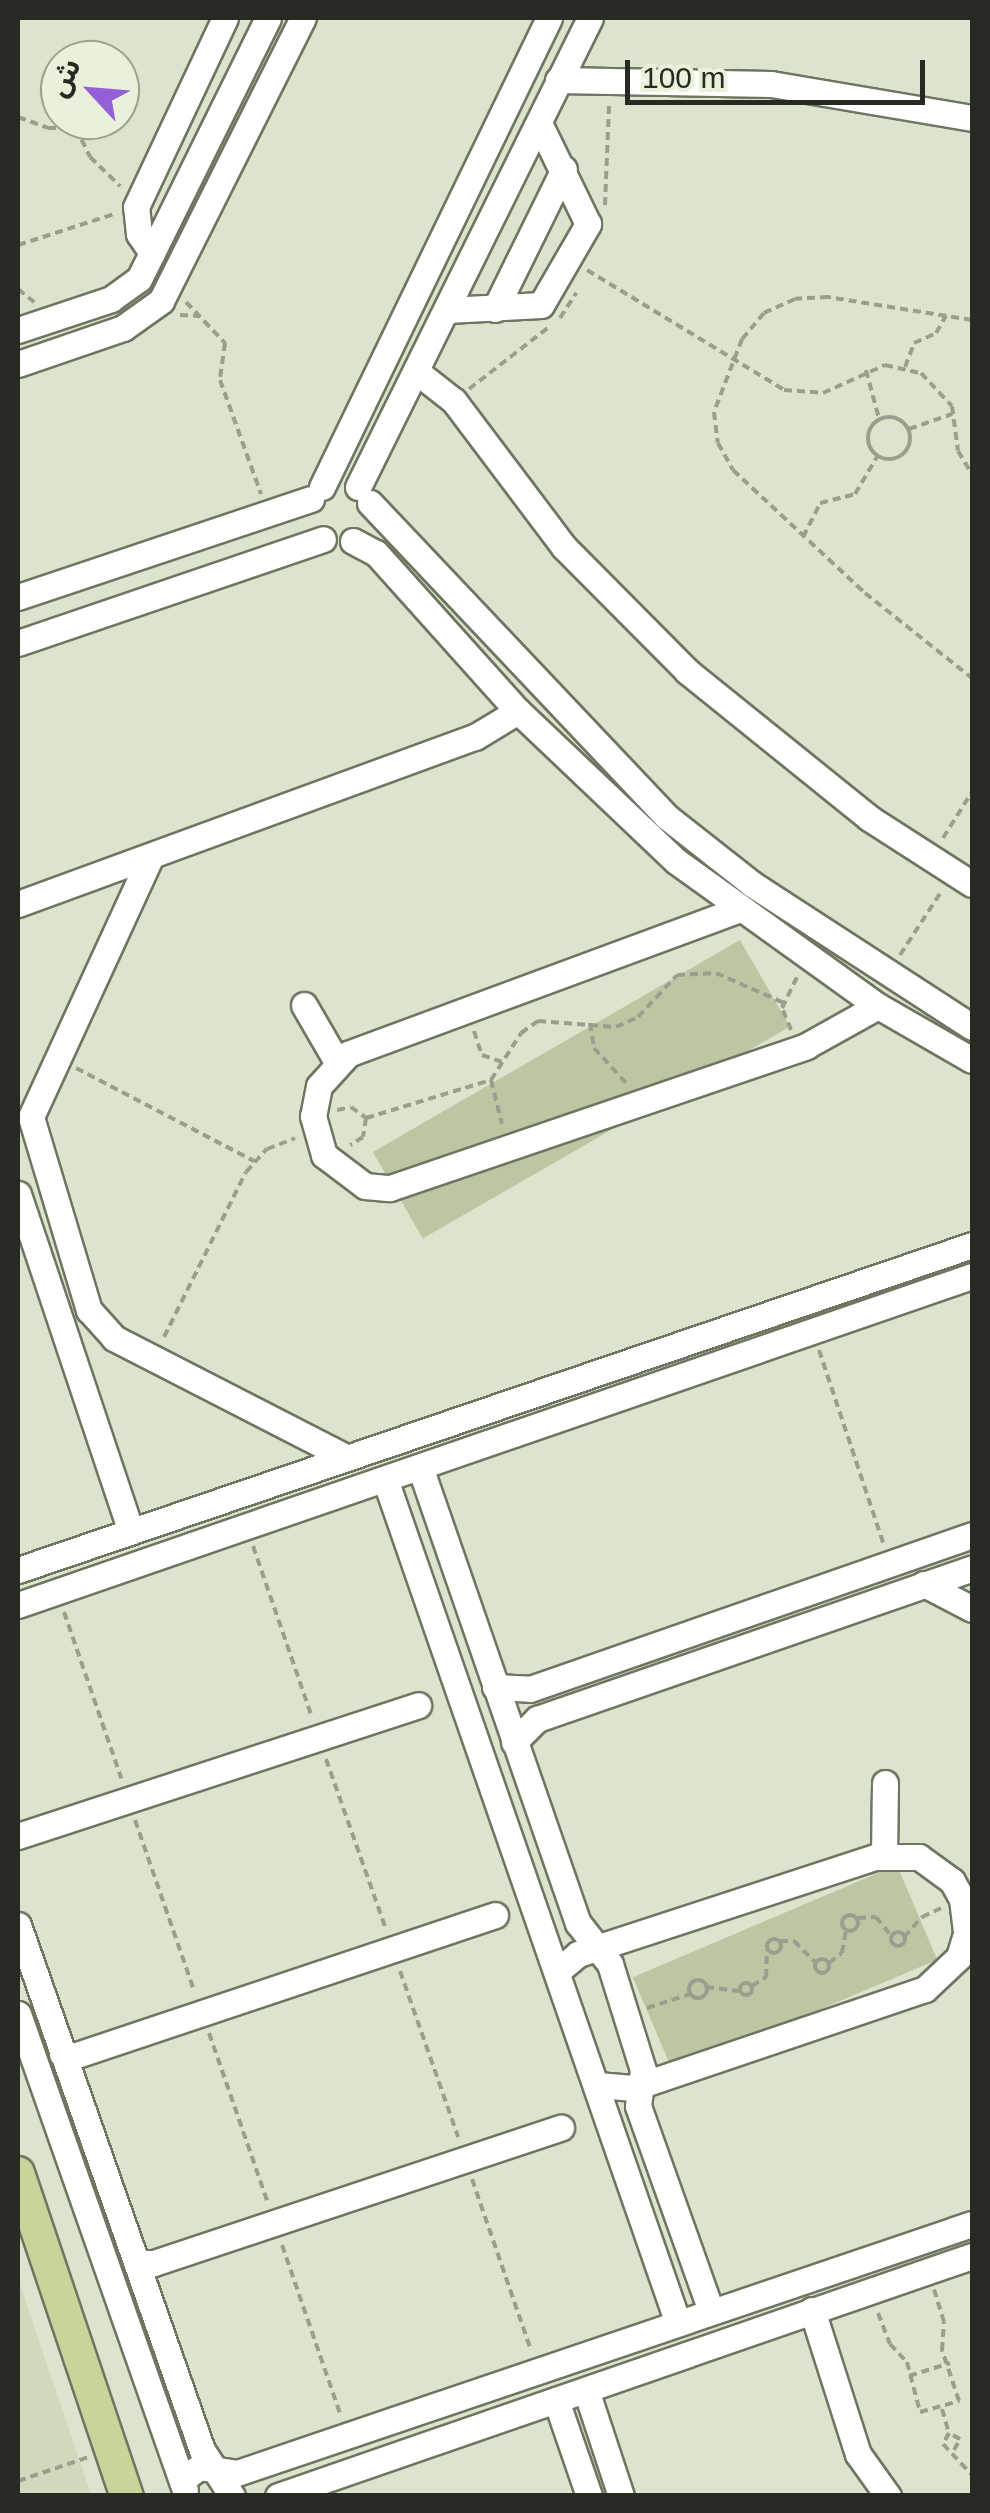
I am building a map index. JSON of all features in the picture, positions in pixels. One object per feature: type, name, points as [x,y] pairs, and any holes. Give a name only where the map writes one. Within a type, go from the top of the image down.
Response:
[{"type":"main road","points":[[18,2173],[128,2496]]},
{"type":"street","points":[[152,253],[139,234],[138,200],[226,18]]},
{"type":"street","points":[[18,330],[126,291],[152,253],[268,18]]},
{"type":"street","points":[[18,364],[145,317],[169,288],[303,18]]},
{"type":"street","points":[[322,539],[309,521],[316,493],[549,18]]},
{"type":"street","points":[[353,541],[368,525],[364,495],[417,372],[590,18]]},
{"type":"street","points":[[558,80],[771,84],[972,118]]},
{"type":"street","points":[[225,105],[253,119]]},
{"type":"street","points":[[448,310],[496,309],[550,300],[588,216],[539,123]]},
{"type":"street","points":[[496,309],[564,169]]},
{"type":"street","points":[[417,372],[454,401],[564,547],[686,671],[776,747],[963,878]]},
{"type":"street","points":[[18,597],[268,513],[340,481],[364,495],[667,818],[886,976],[972,1027]]},
{"type":"street","points":[[18,643],[322,539],[353,541],[376,553],[518,711],[737,910],[878,1006],[972,1060]]},
{"type":"street","points":[[18,904],[475,737],[518,711]]},
{"type":"street","points":[[150,858],[57,1058],[32,1124],[89,1310],[103,1332],[347,1458]]},
{"type":"street","points":[[737,910],[337,1062],[319,1086],[318,1136],[365,1186],[390,1188],[800,1048],[878,1006]]},
{"type":"street","points":[[304,1004],[337,1062]]},
{"type":"street","points":[[18,1194],[131,1531]]},
{"type":"street","points":[[18,1570],[972,1244]]},
{"type":"street","points":[[18,1605],[972,1276]]},
{"type":"street","points":[[420,1467],[578,1923],[601,1948],[626,2015],[644,2081],[638,2106],[712,2311]]},
{"type":"street","points":[[300,1474],[310,1505]]},
{"type":"street","points":[[385,1479],[559,1970],[678,2323]]},
{"type":"street","points":[[495,1687],[528,1690],[972,1535]]},
{"type":"street","points":[[514,1742],[537,1719],[972,1568]]},
{"type":"street","points":[[924,1584],[972,1609]]},
{"type":"street","points":[[18,1836],[418,1705]]},
{"type":"street","points":[[884,1856],[885,1782]]},
{"type":"street","points":[[559,1970],[578,1954],[884,1856],[919,1858],[937,1867],[962,1899],[966,1934],[959,1957],[925,1989],[621,2091],[597,2086]]},
{"type":"street","points":[[62,2054],[74,2056],[495,1916]]},
{"type":"street","points":[[18,1926],[202,2450],[232,2496]]},
{"type":"street","points":[[18,2014],[185,2488]]},
{"type":"street","points":[[137,2263],[172,2258],[562,2128]]},
{"type":"street","points":[[185,2488],[199,2467],[237,2473],[972,2224]]},
{"type":"street","points":[[278,2496],[326,2488],[438,2440],[972,2256]]},
{"type":"street","points":[[812,2310],[858,2454],[888,2496]]},
{"type":"street","points":[[586,2390],[622,2496]]},
{"type":"street","points":[[556,2400],[588,2496]]},
{"type":"street","points":[[428,2407],[438,2440]]},
{"type":"path","points":[[18,117],[48,128],[76,128],[104,173],[138,200]]},
{"type":"path","points":[[18,245],[138,200]]},
{"type":"path","points":[[570,258],[731,361],[803,394],[823,393],[866,370],[906,367],[936,382],[953,414],[958,451],[972,474]]},
{"type":"path","points":[[169,288],[225,343],[220,380],[268,513]]},
{"type":"path","points":[[972,320],[828,296],[794,298],[764,313],[731,361],[714,412],[718,443],[733,470],[803,537],[972,678]]},
{"type":"path","points":[[906,367],[914,343],[936,333],[946,316]]},
{"type":"path","points":[[866,370],[880,419],[868,437],[877,456]]},
{"type":"path","points":[[909,428],[953,414]]},
{"type":"path","points":[[880,419],[901,420],[909,428]]},
{"type":"path","points":[[877,456],[899,458],[907,450],[909,428]]},
{"type":"path","points":[[803,537],[820,504],[855,494],[877,456]]},
{"type":"path","points":[[930,858],[972,792]]},
{"type":"path","points":[[886,976],[963,878]]},
{"type":"path","points":[[800,1048],[782,1013],[806,957]]},
{"type":"path","points":[[366,1118],[491,1080],[521,1033],[538,1021],[616,1027],[638,1017],[661,987],[696,970],[784,1003]]},
{"type":"path","points":[[469,1011],[479,1052],[505,1063]]},
{"type":"path","points":[[590,1023],[601,1058],[645,1101]]},
{"type":"path","points":[[57,1058],[254,1160]]},
{"type":"path","points":[[491,1080],[508,1148]]},
{"type":"path","points":[[318,1136],[352,1106],[366,1118]]},
{"type":"path","points":[[153,1359],[254,1160],[282,1142],[318,1136],[364,1137],[366,1118]]},
{"type":"path","points":[[813,1332],[890,1564]]},
{"type":"path","points":[[690,1994],[697,1980],[706,1987],[748,1994],[752,1986],[766,1977],[769,1940],[794,1941],[822,1972],[842,1952],[845,1916],[876,1917],[896,1946],[922,1916],[962,1899]]},
{"type":"path","points":[[846,1930],[856,1928],[856,1919]]},
{"type":"path","points":[[892,1936],[904,1937]]},
{"type":"path","points":[[768,1950],[778,1952],[780,1941]]},
{"type":"path","points":[[816,1963],[829,1963]]},
{"type":"path","points":[[626,2015],[690,1994],[701,1997],[706,1987]]},
{"type":"path","points":[[872,2290],[884,2334],[907,2362],[920,2412],[941,2408],[962,2396],[927,2272]]},
{"type":"path","points":[[909,2376],[950,2363]]},
{"type":"path","points":[[941,2408],[949,2433],[960,2439],[954,2450]]},
{"type":"path","points":[[949,2433],[943,2444],[954,2450],[972,2475]]},
{"type":"path","points":[[18,2481],[112,2450]]},
{"type":"shaded area","points":[[740,940],[790,1027],[423,1239],[373,1152]]},
{"type":"shaded area","points":[[897,1865],[937,1960],[673,2072],[633,1977]]},
{"type":"shaded area","points":[[18,2278],[91,2495],[18,2495]]}]
